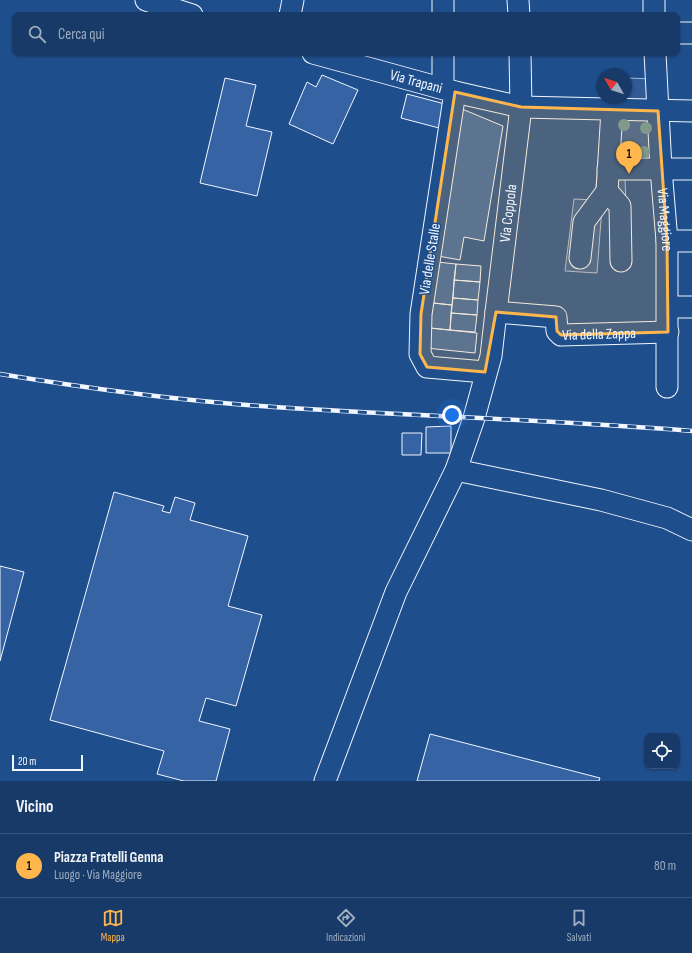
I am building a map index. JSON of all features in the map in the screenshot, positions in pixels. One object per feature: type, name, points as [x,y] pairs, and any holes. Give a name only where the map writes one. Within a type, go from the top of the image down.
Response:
[{"type":"street","points":[[146,0],[183,12]]},
{"type":"street","points":[[291,12],[293,0]]},
{"type":"street","points":[[443,0],[443,12]]},
{"type":"street","points":[[518,0],[519,12]]},
{"type":"street","points":[[654,0],[654,12]]},
{"type":"street","points":[[680,33],[692,33]]},
{"type":"street","name":"Via Trapani","points":[[324,56],[449,90],[521,107],[692,111]]},
{"type":"street","name":"Via delle Stalle","points":[[443,56],[449,90],[421,314],[420,354],[427,368],[485,372]]},
{"type":"street","name":"Via Coppola","points":[[325,781],[396,592],[456,470],[474,418],[485,372],[491,356],[521,107],[520,56]]},
{"type":"street","name":"Via Maggiore","points":[[655,56],[663,111],[661,169],[667,241],[667,387]]},
{"type":"street","points":[[607,110],[608,169],[621,261]]},
{"type":"street","points":[[608,169],[692,169]]},
{"type":"street","points":[[580,258],[584,222],[613,198]]},
{"type":"street","points":[[667,241],[692,241]]},
{"type":"street","points":[[668,307],[692,307]]},
{"type":"street","name":"Via della Zappa","points":[[496,312],[556,317],[557,331],[561,334],[668,332]]},
{"type":"street","points":[[456,470],[601,500],[666,518],[692,530]]},
{"type":"highlighted area","points":[[455,92],[521,107],[658,111],[667,241],[668,332],[561,335],[557,331],[556,317],[496,312],[485,372],[427,367],[420,354],[421,314]]},
{"type":"shaded area","points":[[632,78],[656,79],[661,169],[625,178],[626,207],[602,207],[597,273],[565,271],[574,199],[595,200],[603,104],[632,104]]},
{"type":"building","points":[[322,75],[358,90],[333,144],[289,124],[307,82],[316,87]]},
{"type":"building","points":[[225,78],[256,85],[246,126],[272,132],[257,196],[200,183]]},
{"type":"building","points":[[407,94],[445,104],[439,128],[401,118]]},
{"type":"building","points":[[462,109],[503,126],[484,241],[464,237],[460,260],[438,256]]},
{"type":"building","points":[[437,262],[456,264],[452,305],[433,303]]},
{"type":"building","points":[[456,264],[481,266],[480,282],[454,280]]},
{"type":"building","points":[[454,280],[480,282],[478,300],[453,298]]},
{"type":"building","points":[[453,298],[478,300],[477,315],[451,313]]},
{"type":"building","points":[[433,303],[452,305],[450,330],[430,328]]},
{"type":"building","points":[[451,313],[477,315],[475,332],[450,330]]},
{"type":"building","points":[[430,328],[477,333],[475,353],[426,348]]},
{"type":"building","points":[[451,426],[451,453],[426,453],[426,427]]},
{"type":"building","points":[[402,433],[422,433],[421,455],[402,455]]},
{"type":"building","points":[[114,492],[164,506],[162,511],[170,513],[175,497],[195,503],[190,520],[248,536],[228,606],[262,615],[236,706],[206,698],[199,721],[230,729],[216,781],[184,781],[157,774],[164,751],[50,720]]},
{"type":"building","points":[[0,566],[24,572],[0,661]]},
{"type":"building","points":[[430,734],[600,778],[599,781],[417,781]]},
{"type":"railway","points":[[0,374],[137,394],[240,404],[692,431]]},
{"type":"place","name":"Piazza Fratelli Genna","points":[[629,174]]}]
